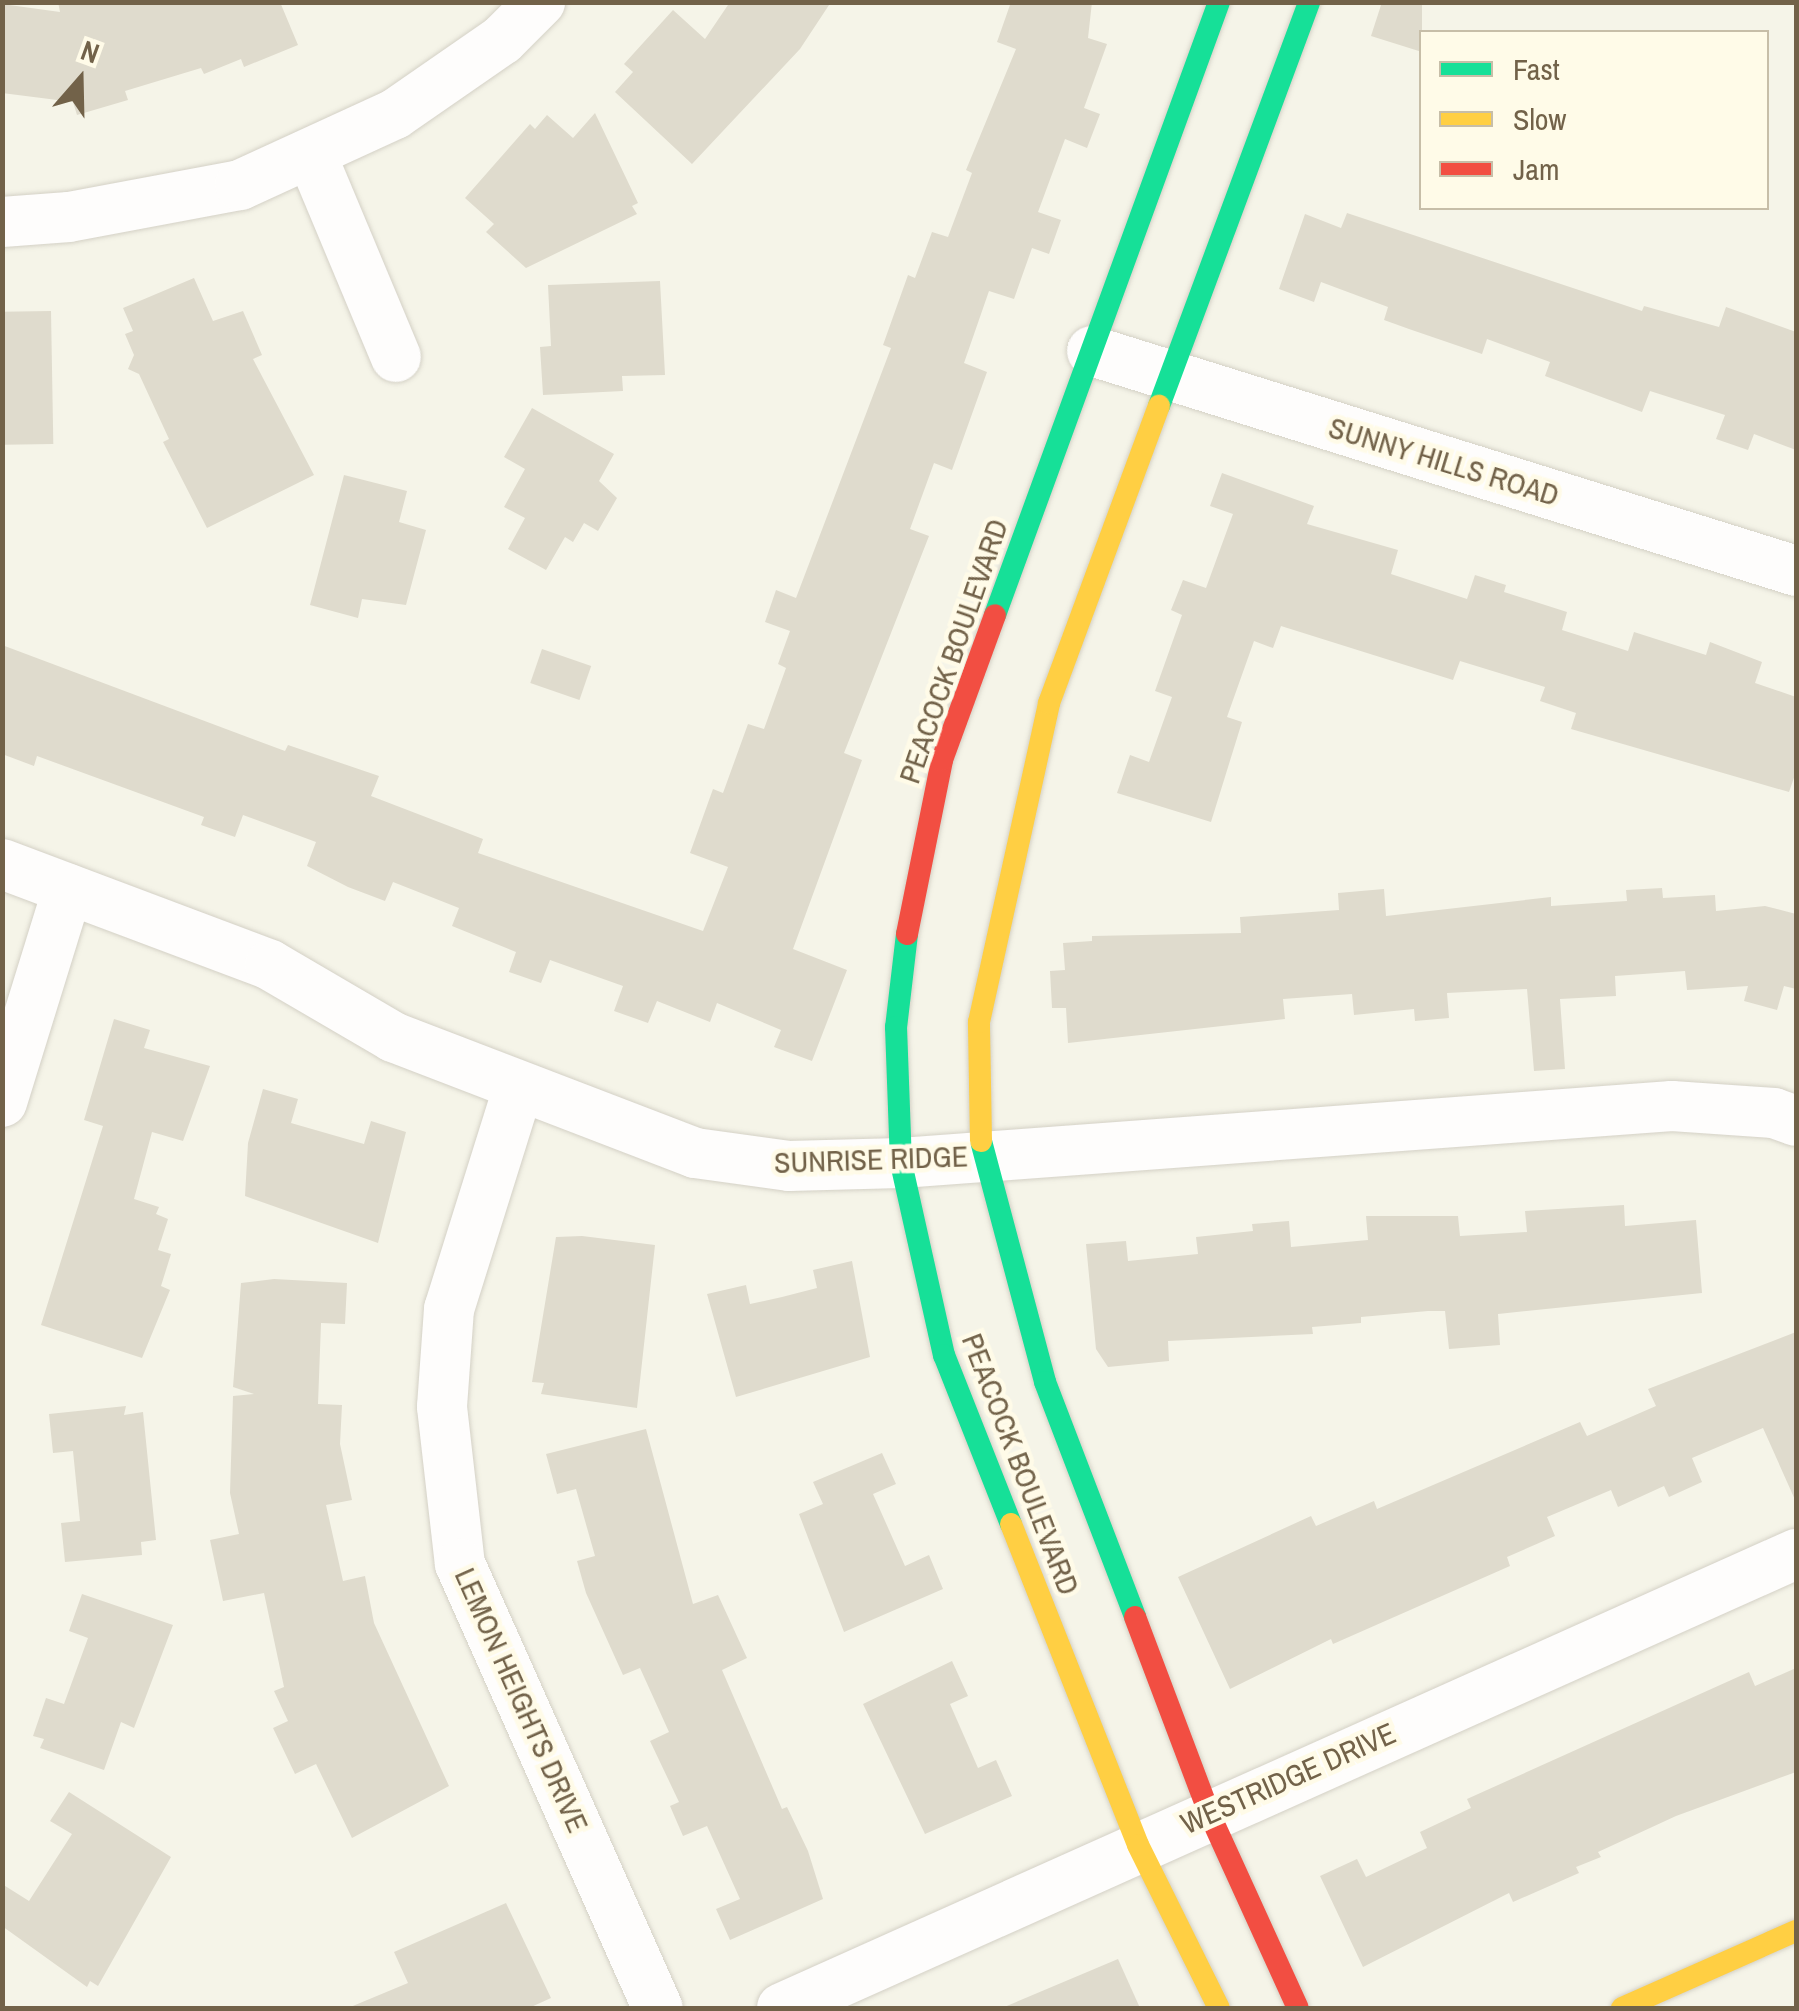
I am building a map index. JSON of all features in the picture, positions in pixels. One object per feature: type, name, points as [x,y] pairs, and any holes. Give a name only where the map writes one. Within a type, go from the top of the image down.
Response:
[{"type":"street","points":[[2,222],[70,217],[240,185],[396,114],[502,40],[540,2]]},
{"type":"street","name":"PEACOCK BOULEVARD","points":[[1218,2008],[1138,1844],[944,1355],[901,1164],[896,1027],[912,886],[938,778],[1219,2]]},
{"type":"street","name":"PEACOCK BOULEVARD","points":[[1298,2008],[1208,1813],[1045,1382],[982,1156],[979,1022],[1049,703],[1308,2]]},
{"type":"street","points":[[311,154],[396,357]]},
{"type":"street","name":"SUNNY HILLS ROAD","points":[[1092,351],[1796,571]]},
{"type":"street","name":"SUNRISE RIDGE","points":[[2,864],[270,966],[393,1037],[518,1089],[695,1153],[789,1166],[901,1164],[1672,1106],[1774,1113],[1796,1122]]},
{"type":"street","points":[[2,1102],[68,889]]},
{"type":"street","name":"LEMON HEIGHTS DRIVE","points":[[518,1089],[449,1308],[442,1407],[460,1564],[658,2008]]},
{"type":"street","name":"WESTRIDGE DRIVE","points":[[782,2008],[1138,1844],[1796,1554]]},
{"type":"street","points":[[1622,2008],[1796,1931]]},
{"type":"building","points":[[58,2],[280,2],[298,45],[244,67],[241,59],[204,74],[201,68],[125,91],[128,100],[77,115],[73,102],[2,93],[2,4],[60,12]]},
{"type":"building","points":[[730,2],[831,2],[800,49],[692,164],[615,92],[633,72],[624,64],[673,10],[705,39]]},
{"type":"building","points":[[1011,2],[1092,2],[1088,38],[1107,44],[1084,108],[1100,114],[1087,148],[1065,139],[1038,212],[1061,220],[1049,254],[1032,248],[1014,299],[989,291],[964,363],[987,372],[952,470],[934,463],[910,529],[929,536],[844,753],[862,760],[793,949],[847,970],[812,1061],[774,1047],[781,1030],[717,1003],[710,1022],[657,1001],[648,1023],[614,1011],[623,986],[550,960],[541,983],[509,972],[516,952],[452,926],[459,908],[393,882],[385,901],[348,887],[307,866],[316,842],[243,815],[235,837],[201,825],[204,817],[37,756],[34,766],[2,754],[2,645],[285,751],[288,745],[379,776],[371,796],[483,839],[478,853],[703,931],[728,867],[690,853],[713,789],[723,793],[748,724],[764,729],[786,668],[778,664],[790,631],[765,622],[776,590],[796,598],[891,348],[883,345],[908,275],[915,278],[932,232],[948,237],[972,173],[966,170],[1016,49],[997,42]]},
{"type":"building","points":[[1382,2],[1422,2],[1419,51],[1371,36]]},
{"type":"building","points":[[595,113],[638,203],[632,206],[637,214],[526,268],[486,232],[494,224],[465,198],[530,124],[535,129],[547,115],[573,138]]},
{"type":"building","points":[[1347,213],[1642,311],[1644,306],[1719,327],[1726,307],[1796,332],[1796,450],[1754,434],[1748,450],[1716,439],[1725,415],[1650,391],[1642,412],[1545,376],[1550,362],[1487,339],[1482,354],[1409,329],[1384,320],[1388,307],[1321,282],[1314,302],[1279,289],[1305,214],[1341,228]]},
{"type":"building","points":[[194,278],[213,321],[243,311],[262,355],[253,359],[314,475],[207,528],[163,442],[169,439],[139,374],[128,369],[134,355],[125,334],[133,331],[123,308]]},
{"type":"building","points":[[660,281],[665,375],[622,376],[623,391],[543,395],[540,347],[551,346],[548,285]]},
{"type":"building","points":[[51,311],[53,444],[4,445],[2,312]]},
{"type":"building","points":[[532,408],[614,454],[599,481],[617,498],[598,531],[584,523],[573,542],[565,537],[546,570],[508,549],[525,518],[504,507],[525,469],[504,457]]},
{"type":"building","points":[[1222,473],[1314,506],[1307,524],[1398,550],[1391,574],[1467,599],[1475,575],[1506,585],[1504,592],[1567,612],[1562,630],[1628,651],[1634,632],[1706,655],[1710,642],[1762,662],[1755,683],[1796,697],[1796,772],[1789,792],[1571,729],[1576,713],[1540,701],[1545,687],[1460,661],[1453,680],[1281,626],[1273,648],[1254,641],[1227,717],[1242,722],[1211,822],[1117,793],[1130,755],[1149,762],[1172,697],[1155,691],[1182,615],[1171,610],[1183,580],[1206,588],[1233,514],[1210,506]]},
{"type":"building","points":[[344,475],[407,491],[399,522],[426,530],[406,605],[362,599],[358,618],[310,605]]},
{"type":"building","points":[[542,649],[591,666],[579,700],[530,683]]},
{"type":"building","points":[[1662,888],[1663,898],[1715,895],[1716,911],[1765,906],[1796,914],[1796,989],[1784,986],[1777,1010],[1744,1001],[1748,986],[1687,990],[1685,971],[1615,976],[1616,996],[1560,999],[1565,1069],[1534,1071],[1527,989],[1447,993],[1449,1018],[1415,1021],[1414,1009],[1354,1015],[1352,994],[1283,999],[1285,1019],[1068,1043],[1066,1008],[1052,1008],[1050,971],[1065,970],[1063,943],[1092,941],[1092,936],[1241,933],[1240,917],[1339,910],[1338,893],[1384,889],[1386,916],[1551,897],[1551,906],[1627,901],[1626,890]]},
{"type":"building","points":[[114,1019],[150,1030],[144,1048],[210,1066],[183,1141],[152,1132],[134,1199],[159,1207],[156,1214],[168,1219],[158,1250],[171,1254],[161,1286],[170,1290],[142,1358],[41,1325],[103,1126],[84,1120]]},
{"type":"building","points":[[263,1089],[298,1099],[291,1123],[364,1144],[371,1121],[406,1132],[378,1243],[245,1196],[248,1143]]},
{"type":"building","points":[[1624,1205],[1625,1226],[1696,1220],[1702,1293],[1498,1314],[1500,1345],[1449,1349],[1445,1311],[1428,1311],[1361,1317],[1361,1323],[1312,1327],[1313,1334],[1168,1341],[1169,1361],[1108,1367],[1096,1349],[1086,1244],[1126,1241],[1128,1261],[1198,1254],[1196,1237],[1253,1231],[1252,1224],[1289,1221],[1291,1247],[1368,1240],[1366,1216],[1458,1216],[1460,1236],[1527,1232],[1525,1211]]},
{"type":"building","points":[[582,1236],[655,1245],[637,1408],[541,1394],[544,1383],[532,1382],[556,1237]]},
{"type":"building","points":[[852,1261],[870,1357],[736,1397],[707,1294],[746,1285],[750,1304],[782,1297],[817,1288],[813,1270]]},
{"type":"building","points":[[274,1279],[347,1283],[345,1324],[321,1323],[318,1404],[342,1405],[340,1444],[352,1500],[326,1505],[343,1581],[365,1576],[374,1623],[449,1786],[352,1838],[316,1764],[295,1774],[273,1728],[288,1721],[274,1691],[284,1687],[264,1593],[223,1601],[210,1540],[239,1534],[230,1493],[233,1396],[254,1394],[233,1387],[241,1283]]},
{"type":"building","points":[[1796,1332],[1796,1502],[1763,1428],[1692,1458],[1702,1482],[1669,1497],[1664,1486],[1618,1507],[1611,1490],[1547,1517],[1555,1536],[1507,1557],[1510,1566],[1333,1644],[1331,1639],[1230,1689],[1178,1577],[1311,1516],[1316,1526],[1374,1501],[1377,1509],[1580,1422],[1587,1436],[1656,1406],[1648,1389]]},
{"type":"building","points":[[126,1406],[124,1415],[143,1412],[156,1540],[141,1542],[142,1555],[65,1562],[61,1523],[80,1521],[73,1451],[53,1453],[49,1414]]},
{"type":"building","points":[[646,1429],[693,1604],[718,1595],[747,1658],[722,1670],[782,1809],[787,1807],[808,1851],[823,1899],[730,1940],[716,1909],[740,1899],[707,1826],[683,1836],[670,1806],[679,1802],[650,1741],[669,1732],[640,1668],[623,1675],[586,1593],[577,1561],[595,1556],[576,1489],[557,1494],[546,1454]]},
{"type":"building","points":[[882,1453],[896,1484],[873,1494],[905,1566],[929,1555],[943,1589],[844,1632],[799,1514],[823,1504],[813,1482]]},
{"type":"building","points":[[82,1594],[173,1625],[134,1728],[121,1722],[104,1770],[40,1748],[44,1739],[33,1736],[46,1698],[64,1704],[88,1638],[69,1631]]},
{"type":"building","points":[[952,1661],[968,1696],[950,1704],[978,1768],[996,1760],[1012,1796],[925,1834],[863,1704]]},
{"type":"building","points":[[1796,1668],[1796,1772],[1676,1816],[1598,1852],[1601,1857],[1576,1867],[1579,1873],[1513,1902],[1509,1893],[1363,1967],[1320,1876],[1357,1859],[1366,1877],[1427,1848],[1420,1832],[1471,1808],[1467,1799],[1749,1672],[1755,1686]]},
{"type":"building","points":[[69,1792],[171,1857],[98,1986],[90,1981],[87,1987],[2,1926],[2,1884],[29,1901],[72,1834],[50,1821]]},
{"type":"building","points":[[506,1903],[551,1998],[529,2008],[348,2008],[408,1983],[394,1952]]},
{"type":"building","points":[[1118,1959],[1140,2008],[1002,2008]]},
{"type":"traffic: fast","points":[[995,615],[1219,2]]},
{"type":"traffic: fast","points":[[1159,406],[1309,2]]},
{"type":"traffic: fast","points":[[907,934],[896,1027],[901,1163],[944,1355],[1011,1524]]},
{"type":"traffic: fast","points":[[981,1141],[1045,1382],[1135,1617]]},
{"type":"traffic: slow","points":[[981,1141],[979,1022],[1049,703],[1159,406]]},
{"type":"traffic: slow","points":[[1011,1524],[1138,1845],[1219,2008]]},
{"type":"traffic: slow","points":[[1622,2008],[1796,1931]]},
{"type":"traffic: jam","points":[[907,934],[942,760],[995,615]]},
{"type":"traffic: jam","points":[[1135,1617],[1209,1813],[1298,2008]]}]
